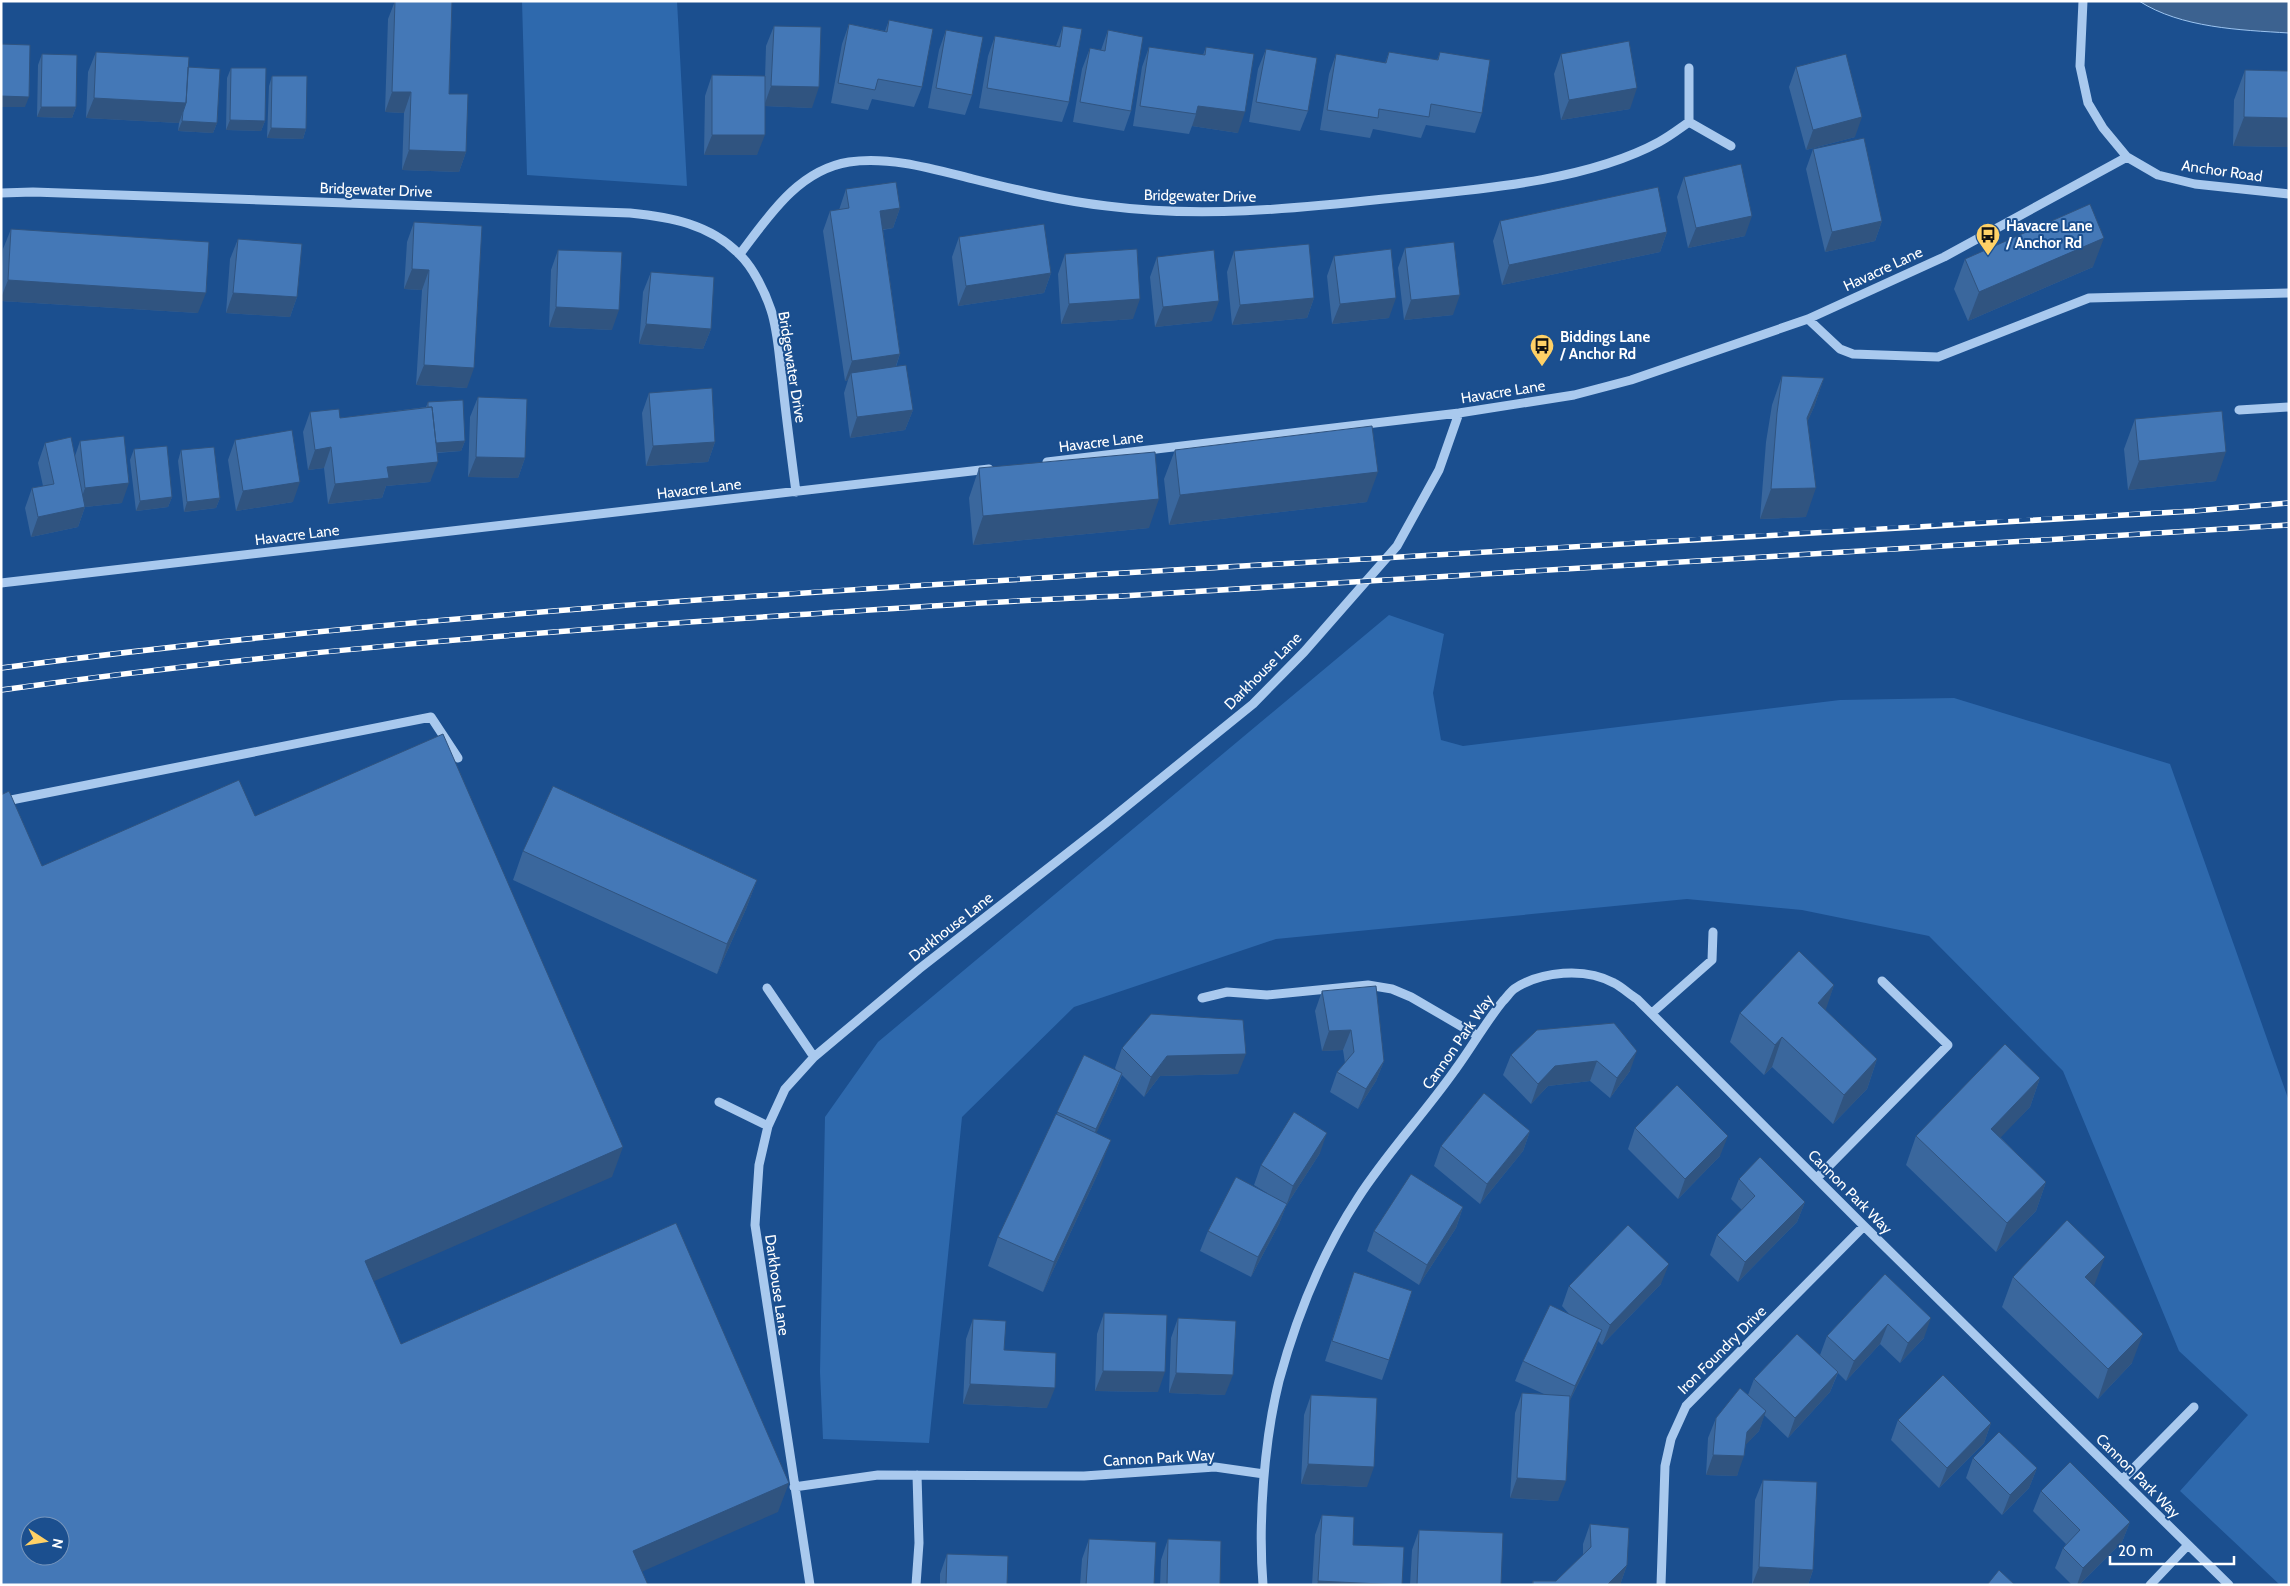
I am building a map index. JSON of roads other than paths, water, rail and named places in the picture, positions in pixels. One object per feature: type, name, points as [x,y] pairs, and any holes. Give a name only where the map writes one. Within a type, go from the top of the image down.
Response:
[{"type":"street","points":[[2084,1],[2080,66],[2088,103],[2103,128],[2127,157]]},
{"type":"street","points":[[1689,68],[1689,122],[1731,146]]},
{"type":"street","name":"Bridgewater Drive","points":[[740,254],[782,199],[819,172],[848,162],[914,165],[1044,196],[1107,206],[1173,211],[1244,212],[1457,192],[1577,172],[1626,156],[1659,142],[1689,122]]},
{"type":"street","name":"Anchor Road","points":[[2127,157],[2158,175],[2195,184],[2289,194]]},
{"type":"street","name":"Havacre Lane","points":[[1042,463],[1459,413],[1574,395],[1631,380],[1808,319],[1944,257],[2127,157]]},
{"type":"street","name":"Bridgewater Drive","points":[[1,193],[33,192],[630,213],[665,216],[695,225],[720,238],[740,254],[757,280],[771,310],[796,492]]},
{"type":"street","points":[[1808,319],[1826,338],[1840,349],[1853,354],[1938,357],[2088,298],[2289,293]]},
{"type":"street","points":[[2239,410],[2289,407]]},
{"type":"street","name":"Darkhouse Lane","points":[[810,1585],[755,1225],[759,1165],[768,1126],[785,1089],[814,1056],[1253,704],[1304,652],[1397,546],[1439,470],[1459,413]]},
{"type":"street","name":"Havacre Lane","points":[[1,584],[1002,467]]},
{"type":"street","points":[[1,802],[431,717],[458,758]]},
{"type":"street","points":[[1652,1014],[1712,960],[1713,932]]},
{"type":"street","name":"Cannon Park Way","points":[[794,1487],[878,1475],[1084,1476],[1215,1467],[1264,1474],[1268,1439],[1279,1382],[1297,1324],[1323,1261],[1358,1198],[1388,1155],[1433,1102],[1490,1016],[1513,989],[1539,978],[1563,973],[1588,974],[1613,982],[1637,999],[1864,1226],[2229,1585]]},
{"type":"street","points":[[1816,1178],[1948,1045],[1882,981]]},
{"type":"street","points":[[1202,998],[1227,992],[1267,995],[1368,985],[1392,989],[1411,997],[1478,1036]]},
{"type":"street","points":[[767,988],[814,1056]]},
{"type":"street","points":[[719,1102],[768,1126]]},
{"type":"street","name":"Iron Foundry Drive","points":[[1661,1585],[1665,1466],[1671,1439],[1686,1406],[1864,1226]]},
{"type":"street","points":[[2122,1480],[2194,1407]]},
{"type":"street","points":[[1263,1585],[1264,1474]]},
{"type":"street","points":[[916,1585],[919,1543],[917,1475]]},
{"type":"street","points":[[2150,1585],[2188,1545]]},
{"type":"railway","points":[[1,668],[160,648],[479,617],[639,604],[958,583],[2194,511],[2289,503]]},
{"type":"railway","points":[[1,690],[292,655],[486,637],[993,602],[1122,596],[2289,525]]},
{"type":"place","name":"Havacre Lane / Anchor Rd","points":[[1988,256]]},
{"type":"place","name":"Biddings Lane / Anchor Rd","points":[[1542,367]]}]
